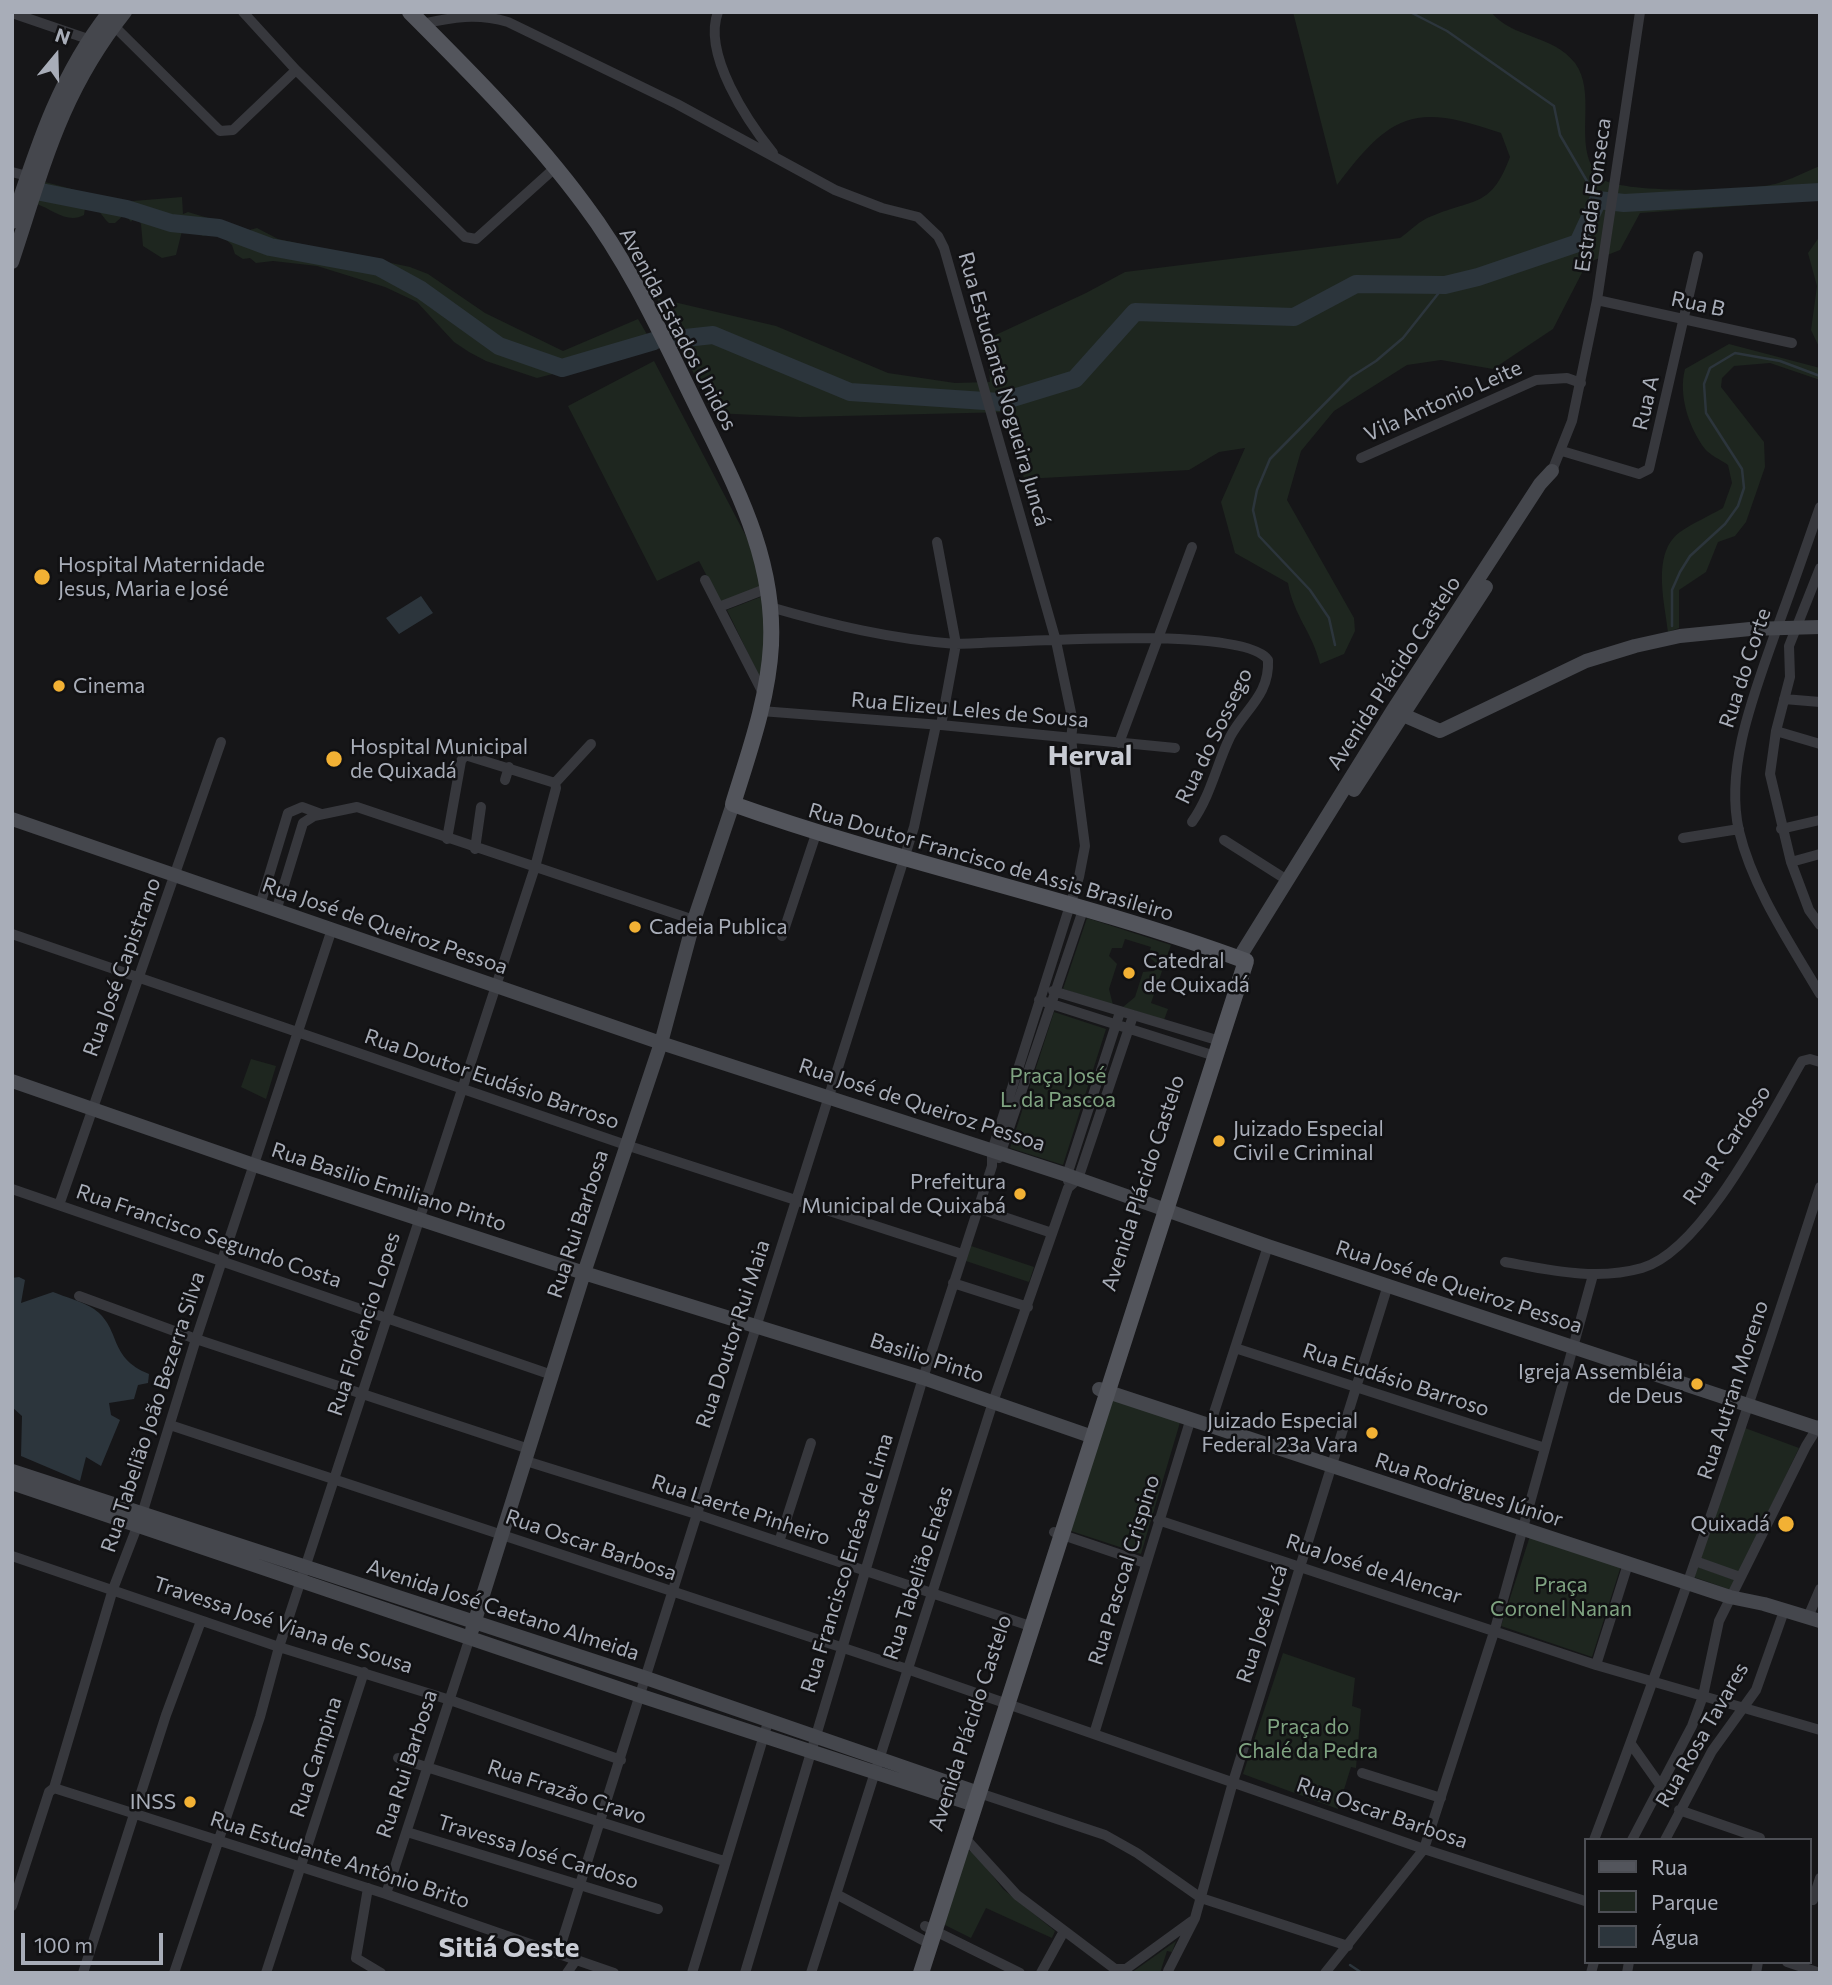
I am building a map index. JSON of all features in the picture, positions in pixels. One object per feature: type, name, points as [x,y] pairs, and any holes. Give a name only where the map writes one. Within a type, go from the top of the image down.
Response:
[{"type":"main road","points":[[13,217],[28,194],[27,176],[52,103],[88,39],[125,12]]},
{"type":"main road","name":"Avenida Estados Unidos","points":[[416,18],[556,167],[605,234],[647,305],[738,490],[764,560]]},
{"type":"main road","points":[[12,262],[28,194],[76,85],[112,19]]},
{"type":"main road","name":"Avenida Plácido Castelo","points":[[918,1967],[1242,960],[1494,566],[1544,479],[1552,471]]},
{"type":"main road","name":"Rua Rui Barbosa","points":[[472,1630],[584,1273],[661,1043],[694,920],[763,703],[771,645],[770,607],[764,560]]},
{"type":"main road","points":[[1398,713],[1440,731],[1602,655],[1680,636],[1820,627]]},
{"type":"main road","name":"Rua Doutor Francisco de Assis Brasileiro","points":[[733,804],[816,834],[904,857],[1242,960]]},
{"type":"main road","name":"Avenida Plácido Castelo","points":[[1277,902],[1287,880],[1331,818]]},
{"type":"main road","name":"Rua José de Queiroz Pessoa","points":[[12,819],[661,1043],[997,1152],[1071,1181],[1162,1208],[1268,1246],[1819,1427]]},
{"type":"main road","name":"Rua Basilio Emiliano Pinto","points":[[12,1081],[254,1166],[584,1273],[755,1325]]},
{"type":"main road","name":"Basilio Pinto","points":[[755,1325],[923,1378],[1089,1436]]},
{"type":"main road","name":"Rua Rodrigues Júnior","points":[[1103,1390],[1730,1597],[1814,1619]]},
{"type":"main road","name":"Avenida José Caetano Almeida","points":[[12,1471],[140,1520]]},
{"type":"main road","name":"Avenida José Caetano Almeida","points":[[12,1483],[140,1520],[472,1630],[646,1678],[765,1728]]},
{"type":"main road","name":"Avenida José Caetano Almeida","points":[[472,1630],[641,1696],[765,1728],[973,1798]]},
{"type":"main road","name":"Avenida Plácido Castelo","points":[[928,1935],[965,1838],[973,1798]]},
{"type":"street","points":[[243,12],[296,70],[465,237],[476,239],[556,167]]},
{"type":"street","points":[[718,12],[716,37],[726,75],[747,121],[778,159]]},
{"type":"street","name":"Estrada Fonseca","points":[[1581,383],[1597,300],[1640,12]]},
{"type":"street","points":[[12,13],[88,39]]},
{"type":"street","name":"Rua Estudante Nogueira Juncá","points":[[416,18],[460,15],[491,17],[508,22],[677,104],[862,201],[918,216],[938,236],[1056,641],[1073,722],[1071,739],[1085,846],[1076,908]]},
{"type":"street","points":[[112,19],[220,131],[233,130],[296,70]]},
{"type":"street","points":[[12,172],[27,176]]},
{"type":"street","name":"Rua A","points":[[1562,451],[1631,472],[1646,472],[1652,460],[1698,256]]},
{"type":"street","name":"Rua B","points":[[1597,300],[1792,343]]},
{"type":"street","name":"Vila Antonio Leite","points":[[1361,458],[1536,380],[1567,378],[1581,383]]},
{"type":"street","name":"Avenida Plácido Castelo","points":[[1552,471],[1562,451],[1581,383]]},
{"type":"street","name":"Rua do Corte","points":[[1820,507],[1753,695],[1739,765],[1739,829],[1749,863],[1820,993]]},
{"type":"street","name":"Rua Doutor Rui Maia","points":[[558,1954],[919,804],[956,644],[937,542]]},
{"type":"street","points":[[1119,743],[1192,547]]},
{"type":"street","points":[[1820,568],[1789,646],[1790,677],[1776,731],[1770,774],[1791,862],[1809,910],[1820,925]]},
{"type":"street","points":[[705,579],[763,703]]},
{"type":"street","points":[[719,607],[768,588]]},
{"type":"street","points":[[770,607],[843,629],[893,638],[956,644],[1158,638]]},
{"type":"street","name":"Rua do Sossego","points":[[1158,638],[1206,641],[1253,649],[1264,653],[1269,667],[1262,692],[1233,733],[1212,788],[1192,822]]},
{"type":"street","points":[[1784,699],[1820,702]]},
{"type":"street","name":"Rua Elizeu Leles de Sousa","points":[[763,703],[1071,739],[1175,748]]},
{"type":"street","points":[[1776,731],[1820,744]]},
{"type":"street","name":"Rua José Capistrano","points":[[59,1205],[221,741]]},
{"type":"street","points":[[447,839],[462,757],[468,755],[555,783],[591,744]]},
{"type":"street","points":[[505,780],[509,767]]},
{"type":"street","name":"Rua Florêncio Lopes","points":[[174,1973],[260,1717],[279,1647],[305,1575],[418,1218],[535,867],[556,788],[555,783]]},
{"type":"street","points":[[260,905],[288,813],[302,807],[323,814]]},
{"type":"street","points":[[475,849],[481,807]]},
{"type":"street","points":[[276,911],[299,828],[307,819],[323,814],[363,808],[475,849],[694,920]]},
{"type":"street","points":[[1781,829],[1820,820]]},
{"type":"street","points":[[1683,838],[1739,829]]},
{"type":"street","points":[[782,936],[816,834]]},
{"type":"street","points":[[1224,840],[1287,880]]},
{"type":"street","points":[[1791,862],[1820,853]]},
{"type":"street","points":[[997,1152],[1039,1000],[1076,908]]},
{"type":"street","points":[[997,1152],[1053,1004],[1076,908]]},
{"type":"street","name":"Rua Tabelião João Bezerra Silva","points":[[12,1906],[49,1792],[54,1788],[113,1589],[140,1520],[196,1339],[332,929]]},
{"type":"street","name":"Rua Doutor Eudásio Barroso","points":[[12,934],[626,1145],[962,1254]]},
{"type":"street","points":[[1043,988],[1133,1016],[1213,1047]]},
{"type":"street","points":[[1039,1000],[1129,1029],[1213,1047]]},
{"type":"street","points":[[1071,1181],[1120,1012]]},
{"type":"street","points":[[1071,1181],[1133,1016]]},
{"type":"street","name":"Rua R Cardoso","points":[[1505,1262],[1593,1275],[1642,1268],[1660,1260],[1678,1244],[1731,1181],[1765,1131],[1802,1061],[1817,1061]]},
{"type":"street","name":"Rua Francisco Enéas de Lima","points":[[745,1973],[923,1378],[997,1152]]},
{"type":"street","name":"Rua Tabelião Enéas","points":[[811,1973],[993,1402],[1071,1181]]},
{"type":"street","name":"Rua Autran Moreno","points":[[1595,1838],[1655,1682],[1750,1404],[1820,1187]]},
{"type":"street","name":"Rua Francisco Segundo Costa","points":[[12,1189],[552,1375]]},
{"type":"street","points":[[977,1208],[1052,1233]]},
{"type":"street","points":[[1210,1425],[1268,1246]]},
{"type":"street","points":[[1325,1973],[1424,1850],[1494,1629],[1593,1275]]},
{"type":"street","points":[[953,1283],[1028,1307]]},
{"type":"street","name":"Rua José Jucá","points":[[1168,1971],[1195,1918],[1233,1782],[1388,1285]]},
{"type":"street","name":"Rua Laerte Pinheiro","points":[[79,1296],[696,1514],[1028,1626]]},
{"type":"street","name":"Rua Eudásio Barroso","points":[[1235,1348],[1545,1448]]},
{"type":"street","name":"Rua Pascoal Crispino","points":[[1094,1734],[1191,1418]]},
{"type":"street","name":"Rua Oscar Barbosa","points":[[170,1425],[906,1669],[1424,1850],[1584,1901]]},
{"type":"street","points":[[1633,1838],[1692,1726],[1703,1696],[1718,1621],[1819,1427]]},
{"type":"street","points":[[779,1542],[811,1443]]},
{"type":"street","name":"Rua José de Alencar","points":[[1158,1520],[1301,1565],[1596,1665],[1820,1730]]},
{"type":"street","points":[[1058,1534],[1145,1563]]},
{"type":"street","name":"Travessa José Viana de Sousa","points":[[12,1556],[279,1647],[450,1700],[621,1760]]},
{"type":"street","points":[[1695,1561],[1740,1577]]},
{"type":"street","points":[[1596,1665],[1628,1564]]},
{"type":"street","points":[[1814,1619],[1820,1589]]},
{"type":"street","name":"Rua Rosa Tavares","points":[[1666,1838],[1679,1810],[1741,1706],[1756,1689],[1784,1611]]},
{"type":"street","points":[[83,1973],[166,1715],[201,1621]]},
{"type":"street","name":"Rua Rui Barbosa","points":[[386,1894],[472,1630]]},
{"type":"street","name":"Rua Campina","points":[[266,1973],[364,1672]]},
{"type":"street","points":[[692,1973],[765,1728]]},
{"type":"street","points":[[1631,1744],[1660,1785]]},
{"type":"street","name":"Rua Frazão Cravo","points":[[398,1758],[724,1861]]},
{"type":"street","points":[[1362,1773],[1441,1798]]},
{"type":"street","name":"Rua Estudante Antônio Brito","points":[[54,1788],[369,1888],[614,1973]]},
{"type":"street","points":[[973,1798],[1105,1835],[1137,1853],[1201,1898],[1348,1946]]},
{"type":"street","points":[[1679,1810],[1737,1836]]},
{"type":"street","name":"Travessa José Cardoso","points":[[407,1832],[658,1909]]},
{"type":"street","points":[[965,1838],[1017,1895],[1109,1965],[1120,1970],[1144,1957],[1195,1918]]},
{"type":"street","points":[[1814,1900],[1820,1878]]},
{"type":"street","points":[[369,1888],[356,1958],[382,1973]]},
{"type":"street","points":[[836,1894],[1020,1973]]},
{"type":"street","points":[[1041,1973],[1064,1931]]},
{"type":"street","points":[[567,1973],[576,1960]]},
{"type":"street","points":[[1793,1964],[1820,1973]]},
{"type":"green space","points":[[1293,12],[1491,12],[1510,27],[1555,47],[1575,63],[1584,87],[1588,155],[1593,168],[1602,179],[1615,184],[1659,189],[1740,188],[1775,184],[1820,166],[1820,200],[1640,213],[1620,250],[1587,263],[1553,329],[1493,369],[1441,360],[1407,365],[1334,411],[1301,451],[1287,500],[1354,618],[1355,631],[1344,654],[1320,664],[1294,605],[1288,583],[1235,553],[1221,502],[1245,448],[1219,452],[1189,470],[1024,479],[1010,412],[800,417],[713,413],[657,298],[776,326],[888,373],[955,383],[990,382],[987,339],[1125,272],[1400,238],[1423,220],[1480,199],[1496,185],[1510,157],[1501,133],[1447,118],[1426,117],[1407,120],[1390,129],[1356,161],[1337,185]]},
{"type":"green space","points":[[45,182],[121,202],[182,197],[183,214],[188,212],[208,218],[220,226],[223,221],[246,231],[257,228],[278,239],[410,267],[428,274],[485,313],[563,351],[638,319],[655,348],[537,378],[486,361],[469,352],[454,342],[417,302],[385,287],[317,266],[273,261],[256,263],[250,258],[243,259],[235,254],[232,245],[217,232],[203,236],[191,228],[182,231],[176,255],[162,258],[143,246],[141,224],[135,215],[131,222],[125,214],[115,223],[109,223],[94,208],[85,208],[84,215],[72,218],[37,204]]},
{"type":"green space","points":[[1820,236],[1820,349],[1811,330],[1817,286],[1808,253]]},
{"type":"green space","points":[[1729,344],[1820,368],[1820,380],[1770,363],[1734,366],[1722,378],[1721,387],[1764,442],[1765,467],[1746,522],[1735,536],[1718,542],[1706,572],[1679,590],[1679,628],[1668,632],[1662,579],[1665,552],[1680,532],[1723,508],[1732,483],[1728,465],[1705,449],[1694,431],[1684,400],[1685,369]]},
{"type":"green space","points":[[654,361],[747,538],[763,587],[721,603],[699,561],[657,581],[568,406]]},
{"type":"green space","points":[[763,596],[766,645],[761,680],[727,610]]},
{"type":"green space","points":[[1087,918],[1171,945],[1151,1003],[1168,1009],[1164,1020],[1123,1007],[1135,997],[1143,972],[1154,971],[1156,963],[1148,956],[1151,947],[1125,939],[1122,948],[1112,948],[1109,956],[1117,964],[1109,989],[1113,1005],[1063,989]]},
{"type":"green space","name":"Praça José L. da Pascoa","points":[[1054,1012],[1106,1029],[1063,1165],[1010,1148]]},
{"type":"green space","points":[[251,1059],[276,1066],[266,1099],[241,1087]]},
{"type":"green space","points":[[968,1245],[1034,1267],[1029,1282],[963,1260]]},
{"type":"green space","points":[[1111,1397],[1181,1419],[1141,1554],[1068,1530]]},
{"type":"green space","points":[[1745,1428],[1799,1448],[1739,1573],[1700,1558]]},
{"type":"green space","name":"Praça Coronel Nanan","points":[[1530,1536],[1621,1566],[1592,1657],[1501,1626]]},
{"type":"green space","points":[[1698,1567],[1735,1580],[1731,1590],[1694,1577]]},
{"type":"green space","name":"Praça do Chalé da Pedra","points":[[1283,1653],[1355,1678],[1352,1706],[1361,1709],[1356,1768],[1351,1767],[1338,1809],[1243,1774]]},
{"type":"green space","points":[[966,1850],[975,1853],[1003,1889],[1055,1931],[1052,1938],[986,1908],[971,1938],[941,1923]]},
{"type":"green space","points":[[1176,1941],[1172,1952],[1167,1951],[1160,1973],[1131,1973]]},
{"type":"water","points":[[421,596],[433,613],[399,634],[386,618]]},
{"type":"water","points":[[12,1278],[25,1280],[21,1303],[53,1292],[89,1306],[103,1317],[127,1359],[149,1374],[148,1383],[138,1385],[134,1399],[109,1403],[111,1415],[120,1420],[101,1466],[86,1457],[80,1481],[21,1456],[22,1416],[12,1407]]},
{"type":"waterway","points":[[1410,12],[1447,31],[1554,106],[1560,135],[1598,200]]},
{"type":"waterway","points":[[41,192],[127,209],[171,223],[219,228],[270,247],[379,267],[421,290],[499,346],[562,368],[654,341]]},
{"type":"waterway","points":[[676,339],[713,335],[850,392],[1000,402],[1075,379],[1135,312],[1294,317],[1356,284],[1445,285],[1478,277],[1578,243],[1598,200],[1624,203],[1820,192]]},
{"type":"waterway","points":[[1335,645],[1329,618],[1310,590],[1259,536],[1253,510],[1257,490],[1270,459],[1351,377],[1376,361],[1403,338],[1445,285]]},
{"type":"waterway","points":[[1672,626],[1672,590],[1680,572],[1690,556],[1725,524],[1738,506],[1744,488],[1742,469],[1706,413],[1704,384],[1710,368],[1735,353],[1780,361],[1820,376]]},
{"type":"waterway","points":[[1350,1965],[1362,1973]]},
{"type":"place","name":"Hospital Maternidade Jesus, Maria e José","points":[[42,577]]},
{"type":"place","name":"Cinema","points":[[59,686]]},
{"type":"place","name":"Hospital Municipal de Quixadá","points":[[334,759]]},
{"type":"place","name":"Cadeia Publica","points":[[635,927]]},
{"type":"place","name":"Catedral de Quixadá","points":[[1129,973]]},
{"type":"place","name":"Juizado Especial Civil e Criminal","points":[[1219,1141]]},
{"type":"place","name":"Prefeitura Municipal de Quixabá","points":[[1020,1194]]},
{"type":"place","name":"Igreja Assembléia de Deus","points":[[1697,1384]]},
{"type":"place","name":"Juizado Especial Federal 23a Vara","points":[[1372,1433]]},
{"type":"place","name":"Quixadá","points":[[1786,1524]]},
{"type":"place","name":"INSS","points":[[190,1802]]},
{"type":"district","name":"Herval","points":[[1090,756]]},
{"type":"district","name":"Sitiá Oeste","points":[[509,1948]]}]
